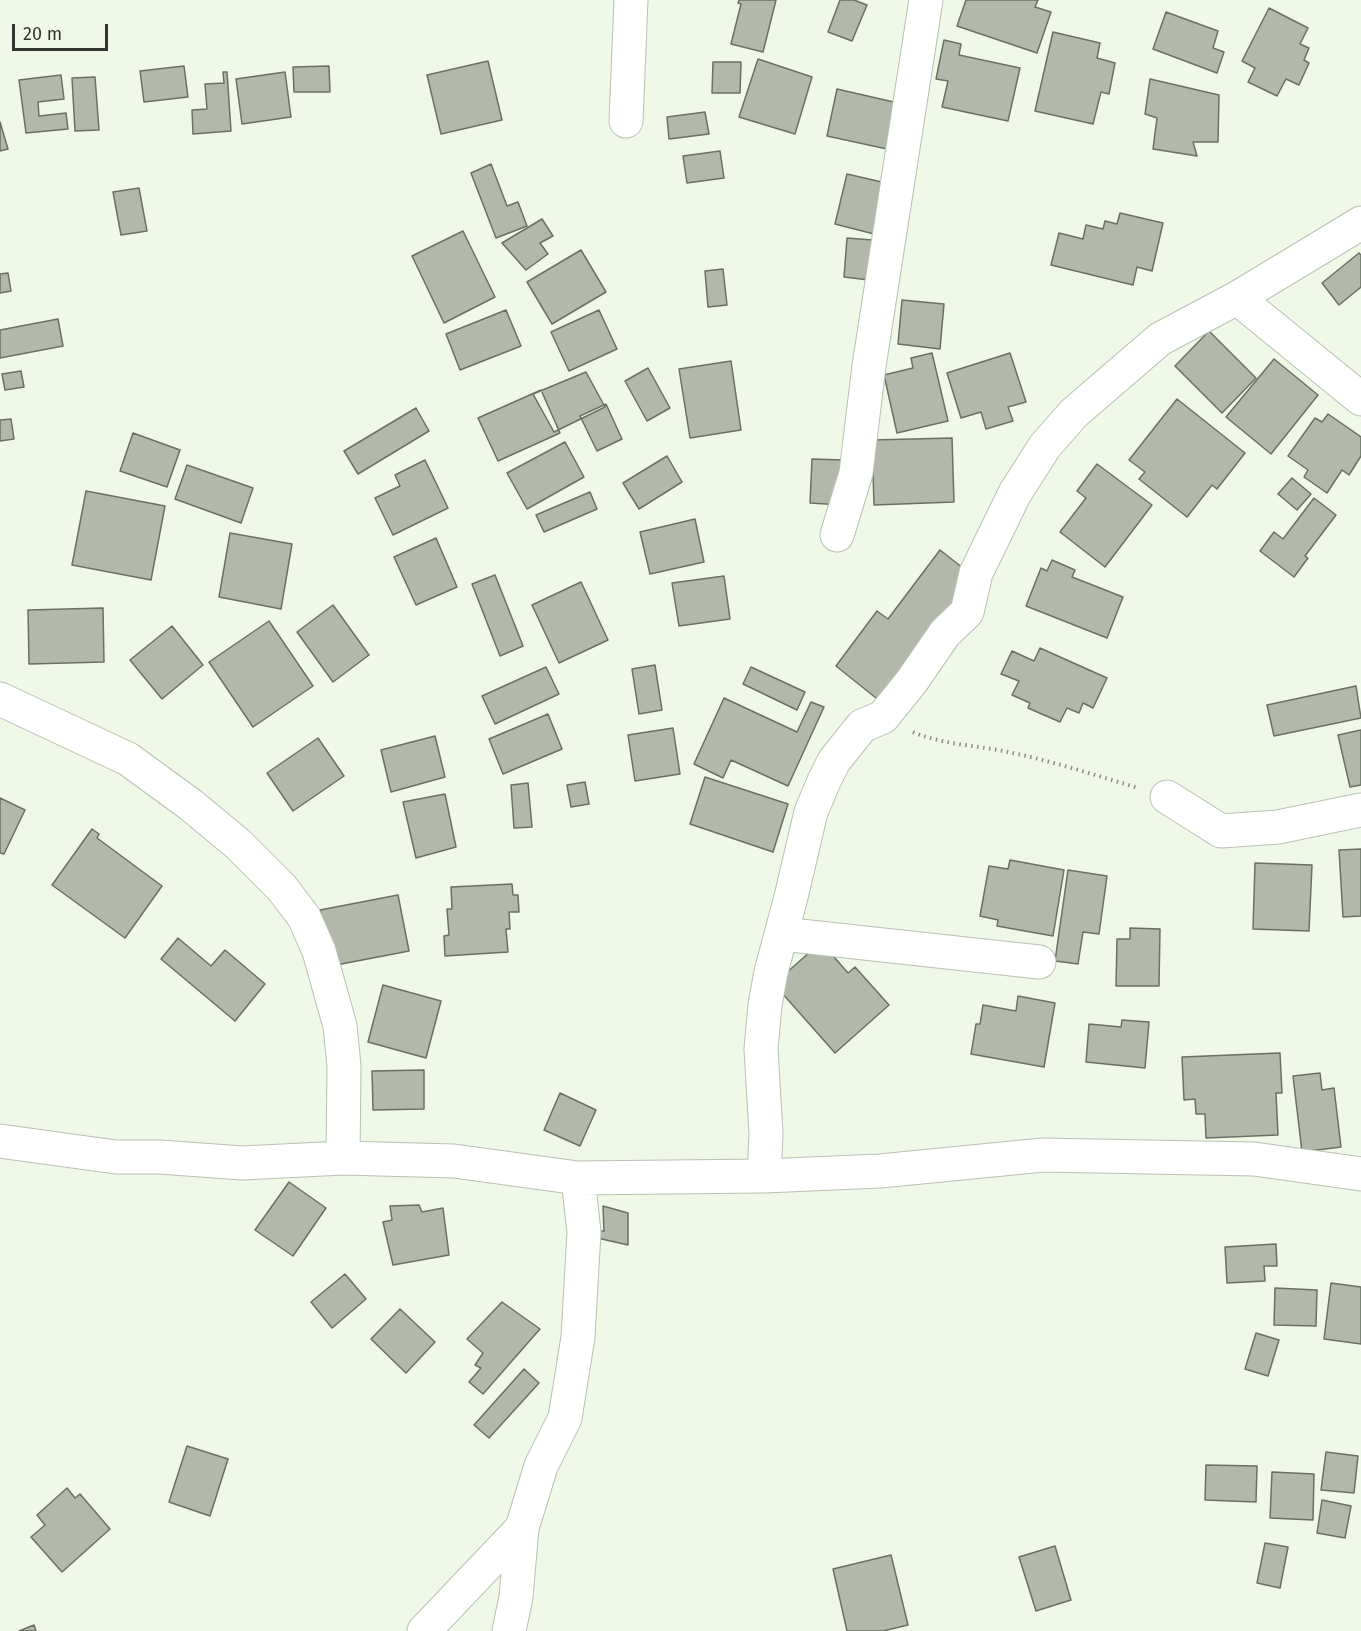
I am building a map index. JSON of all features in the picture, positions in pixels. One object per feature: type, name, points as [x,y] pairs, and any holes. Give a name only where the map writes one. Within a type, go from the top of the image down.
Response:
[{"type":"street","points":[[626,121],[631,0]]},
{"type":"street","points":[[837,535],[856,473],[867,375],[926,0]]},
{"type":"street","points":[[764,1176],[766,1134],[761,1049],[771,972],[809,822],[824,781],[845,745],[862,726],[883,717],[912,681],[945,633],[967,612],[976,573],[1015,492],[1045,446],[1074,413],[1160,339],[1237,297],[1361,223]]},
{"type":"street","points":[[1237,297],[1361,399]]},
{"type":"street","points":[[0,699],[128,759],[191,805],[238,844],[282,888],[304,916],[319,951],[340,1026],[344,1065],[343,1158]]},
{"type":"street","points":[[1167,797],[1221,831],[1278,827],[1361,810]]},
{"type":"street","points":[[782,934],[1039,962]]},
{"type":"street","points":[[0,1141],[116,1157],[160,1157],[242,1163],[343,1158],[453,1161],[578,1178],[764,1176],[880,1171],[1043,1155],[1254,1159],[1361,1174]]},
{"type":"street","points":[[509,1631],[516,1597],[522,1528],[541,1466],[565,1418],[571,1384],[578,1337],[584,1232],[578,1178]]},
{"type":"street","points":[[424,1631],[522,1528]]},
{"type":"path","points":[[883,717],[930,739],[1047,761],[1167,797]]},
{"type":"building","points":[[739,0],[776,0],[763,52],[731,44],[741,4],[738,3]]},
{"type":"building","points":[[840,0],[854,0],[867,5],[852,41],[828,32]]},
{"type":"building","points":[[966,0],[1038,0],[1035,7],[1051,12],[1037,53],[957,26]]},
{"type":"building","points":[[1269,8],[1308,28],[1300,44],[1309,48],[1304,60],[1309,63],[1299,85],[1286,79],[1277,96],[1248,82],[1255,68],[1242,61]]},
{"type":"building","points":[[1166,12],[1218,31],[1213,48],[1224,52],[1217,73],[1153,49]]},
{"type":"building","points":[[1053,32],[1100,43],[1097,58],[1115,63],[1109,94],[1101,92],[1093,124],[1035,111]]},
{"type":"building","points":[[944,40],[961,44],[959,55],[1020,68],[1008,121],[942,107],[948,81],[936,79]]},
{"type":"building","points":[[758,59],[812,77],[795,134],[739,117]]},
{"type":"building","points":[[488,61],[502,120],[441,134],[427,75]]},
{"type":"building","points":[[713,62],[741,62],[740,93],[712,93]]},
{"type":"building","points":[[184,66],[188,97],[144,102],[140,71]]},
{"type":"building","points":[[329,66],[330,92],[294,92],[293,67]]},
{"type":"building","points":[[223,72],[227,72],[231,131],[193,134],[192,110],[207,109],[205,84],[224,83]]},
{"type":"building","points":[[285,72],[291,117],[242,124],[236,79]]},
{"type":"building","points":[[61,75],[64,99],[38,102],[39,116],[66,113],[68,129],[26,133],[19,80]]},
{"type":"building","points":[[95,77],[99,130],[75,131],[72,78]]},
{"type":"building","points":[[1150,79],[1219,95],[1218,142],[1193,142],[1197,156],[1153,149],[1157,118],[1145,114]]},
{"type":"building","points":[[837,89],[898,103],[887,149],[827,136]]},
{"type":"building","points":[[705,112],[709,134],[669,139],[667,117]]},
{"type":"building","points":[[0,122],[8,149],[0,151]]},
{"type":"building","points":[[720,151],[724,178],[687,183],[683,156]]},
{"type":"building","points":[[491,164],[507,206],[518,202],[527,226],[496,238],[471,173]]},
{"type":"building","points":[[847,174],[886,183],[874,234],[835,224]]},
{"type":"building","points":[[139,188],[147,231],[121,235],[113,192]]},
{"type":"building","points":[[1120,213],[1163,223],[1152,271],[1137,267],[1133,285],[1051,265],[1059,233],[1083,239],[1086,225],[1103,229],[1105,221],[1117,224]]},
{"type":"building","points":[[542,219],[553,236],[540,243],[548,254],[526,270],[502,243]]},
{"type":"building","points":[[463,231],[495,297],[444,323],[412,256]]},
{"type":"building","points":[[847,238],[872,240],[869,280],[844,277]]},
{"type":"building","points":[[581,250],[606,292],[552,324],[527,282]]},
{"type":"building","points":[[1359,253],[1361,255],[1361,287],[1339,305],[1322,283]]},
{"type":"building","points":[[723,269],[727,305],[708,307],[705,271]]},
{"type":"building","points":[[8,273],[11,291],[0,293],[0,274]]},
{"type":"building","points":[[902,300],[944,304],[940,349],[898,344]]},
{"type":"building","points":[[506,310],[521,346],[460,370],[446,334]]},
{"type":"building","points":[[599,310],[617,349],[569,371],[551,332]]},
{"type":"building","points":[[58,319],[63,346],[0,358],[0,330]]},
{"type":"building","points":[[1209,331],[1256,378],[1222,413],[1175,366]]},
{"type":"building","points":[[932,353],[948,421],[897,433],[884,375],[913,368],[911,358]]},
{"type":"building","points":[[1010,353],[1026,402],[1008,407],[1013,421],[986,429],[981,412],[961,418],[947,373]]},
{"type":"building","points":[[1274,359],[1318,395],[1271,454],[1226,417]]},
{"type":"building","points":[[731,361],[741,430],[690,438],[679,369]]},
{"type":"building","points":[[648,368],[670,408],[647,421],[625,381]]},
{"type":"building","points":[[21,371],[24,387],[5,390],[2,374]]},
{"type":"building","points":[[586,372],[605,407],[554,432],[533,394]]},
{"type":"building","points":[[541,390],[560,433],[498,461],[478,418]]},
{"type":"building","points":[[1177,399],[1245,453],[1217,489],[1212,485],[1187,517],[1139,479],[1145,472],[1129,460]]},
{"type":"building","points":[[606,404],[622,439],[597,451],[580,416]]},
{"type":"building","points":[[416,408],[429,431],[358,474],[344,451]]},
{"type":"building","points":[[1328,414],[1361,437],[1361,456],[1349,475],[1342,470],[1327,493],[1304,477],[1308,470],[1288,456],[1315,418],[1322,422]]},
{"type":"building","points":[[11,419],[14,439],[0,441],[0,420]]},
{"type":"building","points":[[133,433],[180,450],[167,487],[120,471]]},
{"type":"building","points":[[952,438],[954,502],[874,505],[872,440]]},
{"type":"building","points":[[565,442],[584,477],[527,509],[507,473]]},
{"type":"building","points":[[667,456],[682,482],[639,509],[623,483]]},
{"type":"building","points":[[812,459],[844,460],[842,505],[810,503]]},
{"type":"building","points":[[425,460],[448,508],[393,535],[375,498],[400,486],[395,475]]},
{"type":"building","points":[[1097,464],[1152,505],[1105,567],[1060,532],[1086,498],[1077,491]]},
{"type":"building","points":[[187,465],[253,488],[241,523],[175,499]]},
{"type":"building","points":[[1292,478],[1311,494],[1297,510],[1278,494]]},
{"type":"building","points":[[86,491],[165,506],[151,580],[72,565]]},
{"type":"building","points":[[590,492],[597,509],[544,532],[536,515]]},
{"type":"building","points":[[1314,498],[1336,515],[1305,556],[1308,558],[1294,577],[1260,551],[1274,532],[1283,539]]},
{"type":"building","points":[[695,519],[704,562],[650,574],[640,532]]},
{"type":"building","points":[[230,533],[292,544],[281,609],[219,597]]},
{"type":"building","points":[[436,538],[457,587],[416,605],[394,557]]},
{"type":"building","points":[[940,550],[968,572],[970,595],[886,706],[836,666],[877,611],[888,619]]},
{"type":"building","points":[[1052,560],[1075,570],[1072,577],[1123,597],[1107,638],[1026,606],[1041,568],[1047,571]]},
{"type":"building","points":[[495,575],[523,646],[500,656],[472,584]]},
{"type":"building","points":[[724,576],[730,619],[679,626],[672,583]]},
{"type":"building","points":[[581,582],[608,640],[559,663],[532,605]]},
{"type":"building","points":[[333,605],[369,655],[333,682],[297,632]]},
{"type":"building","points":[[103,608],[104,662],[29,664],[28,610]]},
{"type":"building","points":[[269,621],[313,686],[253,727],[209,662]]},
{"type":"building","points":[[172,626],[203,665],[162,699],[130,660]]},
{"type":"building","points":[[1040,648],[1107,678],[1093,708],[1083,703],[1079,713],[1067,708],[1060,722],[1028,708],[1030,703],[1012,695],[1019,681],[1001,674],[1012,651],[1034,661]]},
{"type":"building","points":[[655,665],[662,710],[639,714],[632,669]]},
{"type":"building","points":[[546,667],[559,694],[495,724],[482,696]]},
{"type":"building","points":[[751,667],[805,692],[797,710],[743,684]]},
{"type":"building","points":[[1356,686],[1361,718],[1274,736],[1267,705]]},
{"type":"building","points":[[724,698],[797,732],[811,702],[824,707],[788,786],[731,760],[723,778],[694,764]]},
{"type":"building","points":[[548,714],[562,749],[503,774],[489,739]]},
{"type":"building","points":[[673,728],[680,774],[635,781],[628,735]]},
{"type":"building","points":[[1361,730],[1361,785],[1350,787],[1338,735]]},
{"type":"building","points":[[435,736],[445,777],[391,792],[381,750]]},
{"type":"building","points":[[318,738],[344,776],[293,811],[267,773]]},
{"type":"building","points":[[705,777],[788,804],[773,852],[690,824]]},
{"type":"building","points":[[585,782],[589,804],[571,807],[567,785]]},
{"type":"building","points":[[528,783],[532,827],[514,828],[511,785]]},
{"type":"building","points":[[445,794],[456,847],[416,858],[403,802]]},
{"type":"building","points":[[0,798],[25,810],[4,854],[0,853]]},
{"type":"building","points":[[92,829],[99,834],[97,838],[162,886],[125,938],[52,885]]},
{"type":"building","points":[[1361,849],[1361,916],[1343,917],[1339,850]]},
{"type":"building","points":[[1010,860],[1064,870],[1053,936],[997,926],[998,920],[980,916],[989,866],[1008,869]]},
{"type":"building","points":[[1255,863],[1312,865],[1309,931],[1253,929]]},
{"type":"building","points":[[1068,870],[1107,876],[1099,934],[1083,932],[1078,964],[1055,961]]},
{"type":"building","points":[[512,884],[513,895],[518,895],[519,912],[509,912],[510,929],[506,929],[508,952],[445,956],[444,936],[449,935],[447,909],[452,909],[451,887]]},
{"type":"building","points":[[398,895],[409,951],[331,966],[320,910]]},
{"type":"building","points":[[1130,928],[1160,929],[1159,986],[1116,986],[1117,939],[1130,939]]},
{"type":"building","points":[[178,938],[211,966],[225,950],[265,984],[235,1021],[161,959]]},
{"type":"building","points":[[821,942],[848,973],[855,967],[889,1005],[835,1053],[774,984]]},
{"type":"building","points":[[383,985],[441,1001],[426,1058],[368,1042]]},
{"type":"building","points":[[1018,996],[1055,1003],[1044,1067],[971,1054],[976,1024],[980,1024],[983,1005],[1016,1011]]},
{"type":"building","points":[[1122,1020],[1149,1022],[1145,1068],[1086,1062],[1089,1024],[1121,1027]]},
{"type":"building","points":[[1280,1053],[1282,1093],[1276,1093],[1278,1135],[1206,1138],[1205,1114],[1196,1114],[1195,1099],[1184,1100],[1182,1057]]},
{"type":"building","points":[[424,1070],[424,1109],[373,1110],[372,1071]]},
{"type":"building","points":[[1320,1073],[1322,1090],[1334,1088],[1341,1147],[1302,1152],[1293,1076]]},
{"type":"building","points":[[560,1093],[596,1110],[580,1146],[544,1130]]},
{"type":"building","points":[[289,1182],[326,1208],[293,1256],[255,1230]]},
{"type":"building","points":[[419,1205],[422,1212],[443,1208],[449,1255],[393,1265],[383,1222],[392,1220],[390,1206]]},
{"type":"building","points":[[603,1206],[628,1213],[628,1245],[593,1237],[594,1231],[604,1231]]},
{"type":"building","points":[[1276,1244],[1277,1266],[1264,1266],[1265,1281],[1227,1283],[1225,1247]]},
{"type":"building","points":[[345,1274],[366,1299],[332,1328],[311,1302]]},
{"type":"building","points":[[1331,1283],[1361,1287],[1361,1344],[1324,1339]]},
{"type":"building","points":[[1275,1288],[1317,1290],[1316,1326],[1274,1325]]},
{"type":"building","points":[[502,1302],[540,1329],[483,1394],[469,1382],[481,1368],[475,1365],[483,1353],[467,1339]]},
{"type":"building","points":[[400,1309],[435,1342],[406,1373],[371,1339]]},
{"type":"building","points":[[1256,1333],[1279,1340],[1268,1376],[1245,1369]]},
{"type":"building","points":[[524,1369],[539,1383],[489,1438],[474,1425]]},
{"type":"building","points":[[187,1446],[228,1459],[210,1516],[169,1502]]},
{"type":"building","points":[[1326,1452],[1358,1456],[1354,1493],[1321,1490]]},
{"type":"building","points":[[1206,1465],[1257,1466],[1256,1502],[1205,1500]]},
{"type":"building","points":[[1272,1472],[1314,1474],[1313,1520],[1270,1518]]},
{"type":"building","points":[[67,1488],[75,1498],[80,1494],[110,1529],[62,1572],[31,1537],[45,1525],[37,1515]]},
{"type":"building","points":[[1322,1500],[1351,1506],[1345,1538],[1317,1533]]},
{"type":"building","points":[[1265,1543],[1288,1547],[1280,1588],[1257,1583]]},
{"type":"building","points":[[1055,1546],[1071,1600],[1036,1611],[1019,1557]]},
{"type":"building","points":[[891,1555],[908,1625],[883,1631],[847,1631],[833,1569]]},
{"type":"building","points":[[34,1625],[36,1631],[19,1631]]}]
